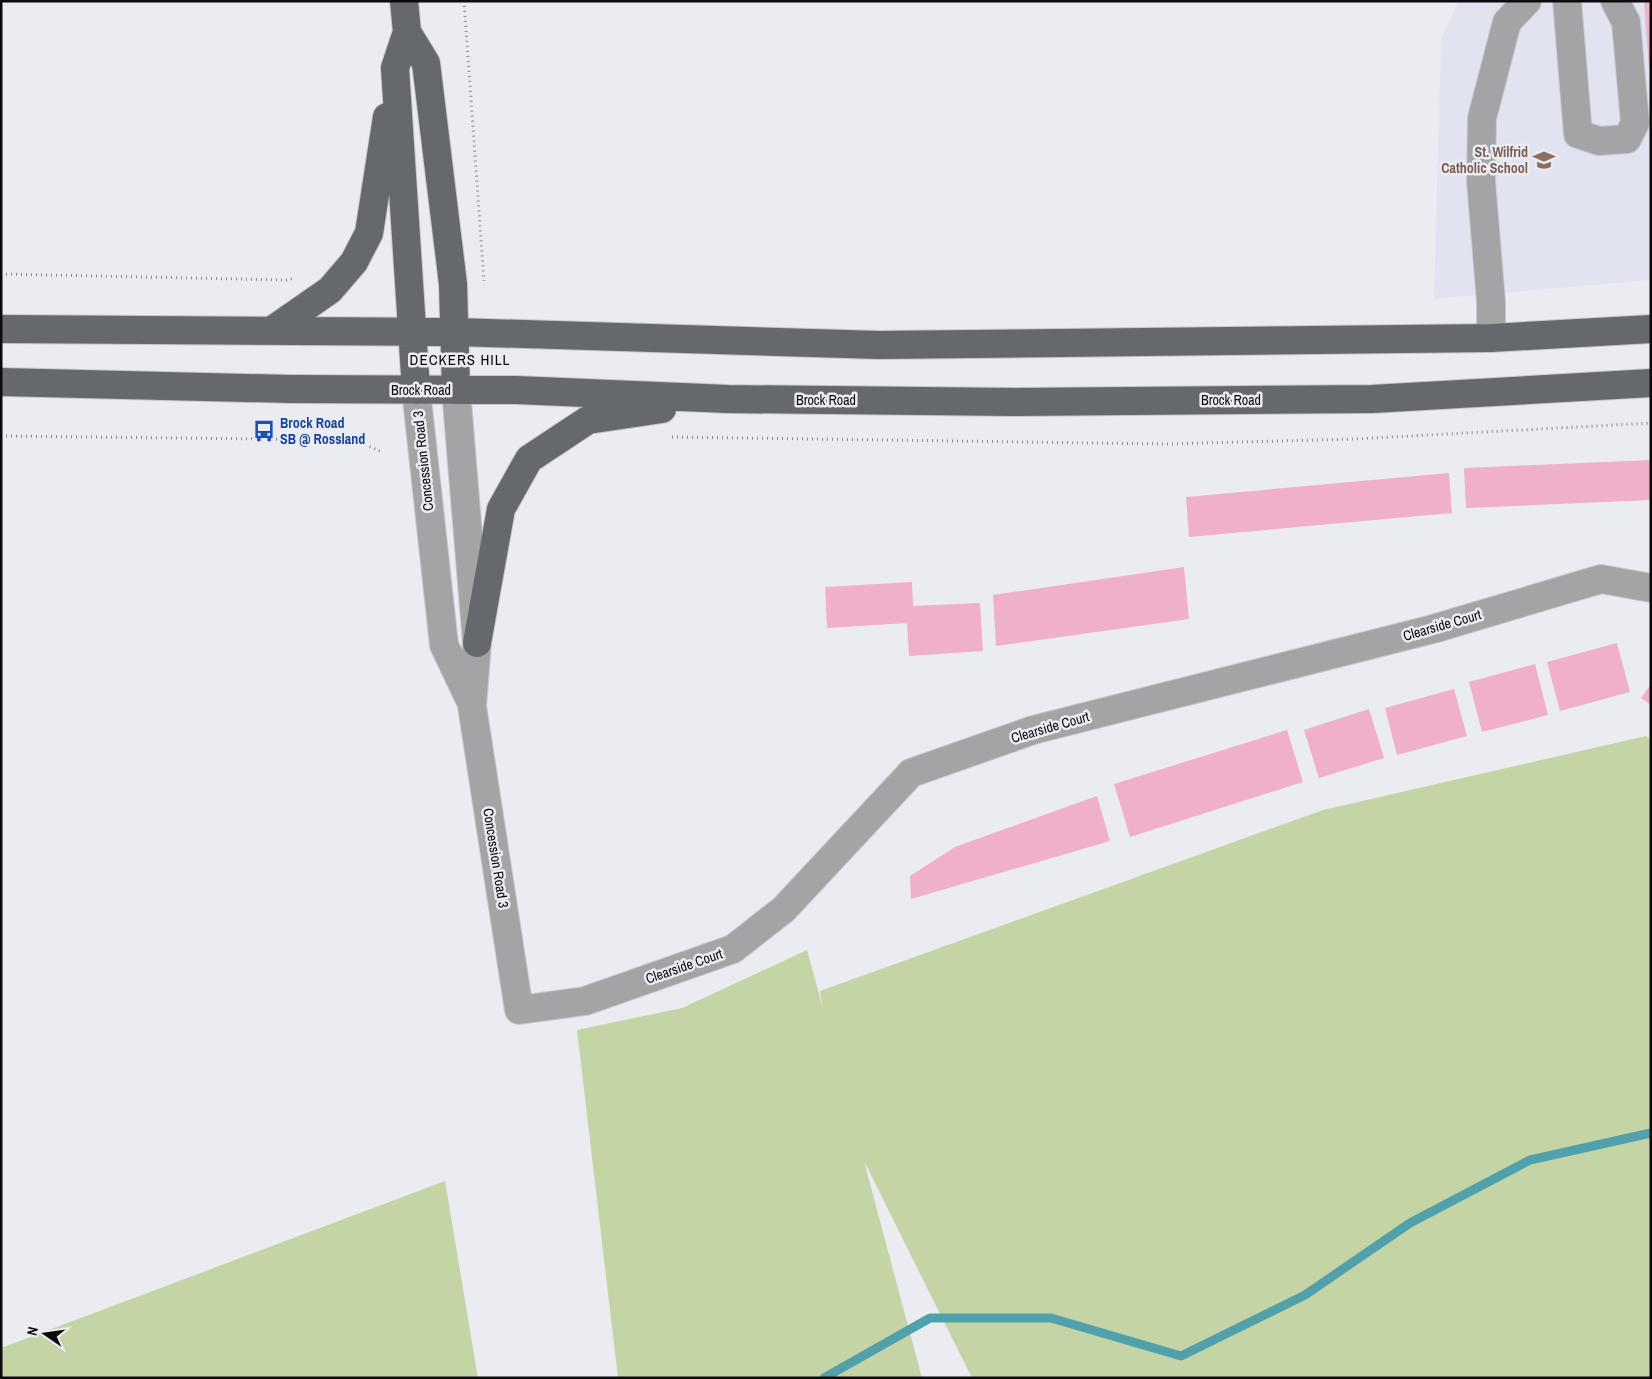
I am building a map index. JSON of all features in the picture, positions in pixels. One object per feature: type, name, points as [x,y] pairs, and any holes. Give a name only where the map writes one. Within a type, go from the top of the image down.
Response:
[{"type":"main road","name":"Concession Road 3","points":[[404,1],[407,32],[395,68],[416,390]]},
{"type":"main road","name":"Concession Road 3","points":[[407,32],[426,63],[453,284],[456,332],[456,390]]},
{"type":"main road","points":[[271,331],[330,290],[354,262],[369,233],[395,68]]},
{"type":"main road","points":[[1,329],[456,332],[879,345],[1491,338],[1651,329]]},
{"type":"main road","name":"Brock Road","points":[[1,382],[416,390],[516,390],[728,400],[1014,402],[1372,399],[1651,383]]},
{"type":"main road","points":[[478,643],[501,509],[530,459],[588,420],[728,400]]},
{"type":"street","points":[[1491,338],[1490,295],[1480,181],[1482,118],[1507,22],[1527,1]]},
{"type":"street","points":[[1568,1],[1578,134],[1599,141],[1627,138],[1635,123],[1626,22],[1615,1]]},
{"type":"street","name":"Concession Road 3","points":[[416,390],[444,645],[472,706]]},
{"type":"street","name":"Concession Road 3","points":[[456,390],[478,643],[472,706],[520,1010]]},
{"type":"street","name":"Clearside Court","points":[[520,1010],[585,1001],[733,950],[784,909],[911,773],[1033,730],[1433,629],[1602,579],[1651,588]]},
{"type":"path","points":[[464,1],[484,281]]},
{"type":"path","points":[[1,274],[286,280],[304,275]]},
{"type":"path","points":[[662,435],[680,438],[1165,444],[1355,439],[1651,423]]},
{"type":"path","points":[[1,436],[354,440],[382,452]]},
{"type":"shaded area","name":"St. Wilfrid Catholic School","points":[[1458,1],[1651,1],[1651,280],[1434,299],[1441,40]]},
{"type":"green space","points":[[1646,736],[1651,740],[1651,1378],[972,1378],[864,1161],[922,1378],[618,1378],[577,1030],[682,1008],[807,950],[823,1008],[820,991],[1323,810]]},
{"type":"green space","points":[[445,1181],[478,1378],[1,1378],[1,1348]]},
{"type":"building","points":[[1644,1],[1651,1],[1651,68],[1649,68]]},
{"type":"building","points":[[1651,460],[1651,500],[1466,508],[1464,468]]},
{"type":"building","points":[[1449,473],[1452,513],[1189,537],[1186,497]]},
{"type":"building","points":[[1184,567],[1189,619],[996,646],[993,595]]},
{"type":"building","points":[[912,582],[913,606],[980,603],[983,651],[909,656],[907,623],[827,628],[825,587]]},
{"type":"building","points":[[1617,643],[1630,692],[1560,711],[1547,662]]},
{"type":"building","points":[[1535,664],[1548,715],[1482,732],[1469,682]]},
{"type":"building","points":[[1651,684],[1651,705],[1641,698]]},
{"type":"building","points":[[1454,689],[1467,736],[1397,755],[1385,708]]},
{"type":"building","points":[[1369,709],[1384,758],[1319,778],[1304,730]]},
{"type":"building","points":[[1287,730],[1303,782],[1130,837],[1114,784]]},
{"type":"building","points":[[1097,796],[1110,841],[911,899],[910,876],[955,847]]},
{"type":"waterway","points":[[824,1378],[930,1318],[1051,1318],[1181,1356],[1305,1295],[1410,1223],[1530,1160],[1651,1133]]},
{"type":"place","name":"St. Wilfrid Catholic School","points":[[1544,160]]},
{"type":"place","name":"Brock Road SB @ Rossland","points":[[264,431]]},
{"type":"district","name":"DECKERS HILL","points":[[460,360]]}]
